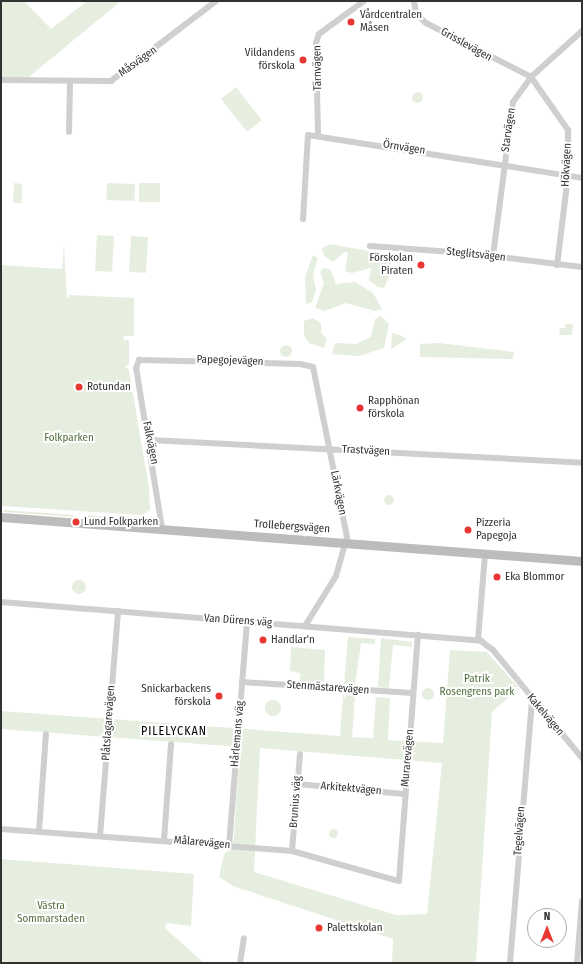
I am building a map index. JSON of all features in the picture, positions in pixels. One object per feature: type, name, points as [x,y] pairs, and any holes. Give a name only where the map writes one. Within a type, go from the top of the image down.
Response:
[{"type":"street","name":"Måsvägen","points":[[1,80],[70,83],[111,81],[216,1]]},
{"type":"street","name":"Tärnvägen","points":[[318,134],[316,43],[319,34],[364,1]]},
{"type":"street","name":"Grisslevägen","points":[[414,1],[416,14],[426,23],[531,78]]},
{"type":"street","name":"Starvägen","points":[[493,256],[513,102],[531,78],[582,31]]},
{"type":"street","name":"Hökvägen","points":[[531,78],[568,130],[568,176],[557,265]]},
{"type":"street","points":[[69,132],[70,83]]},
{"type":"street","points":[[303,219],[308,135],[318,134]]},
{"type":"street","name":"Örnvägen","points":[[318,134],[582,178]]},
{"type":"street","name":"Steglitsvägen","points":[[370,246],[493,256],[582,268]]},
{"type":"street","name":"Papegojevägen","points":[[139,360],[300,364],[313,367],[316,373]]},
{"type":"street","name":"Falkvägen","points":[[139,360],[136,368],[150,440],[162,528]]},
{"type":"street","name":"Lärkvägen","points":[[316,373],[347,542]]},
{"type":"street","name":"Trastvägen","points":[[150,440],[582,463]]},
{"type":"street","name":"Trollebergsvägen","points":[[1,517],[582,561]]},
{"type":"street","points":[[305,626],[336,576],[347,542]]},
{"type":"street","points":[[476,640],[484,554]]},
{"type":"street","name":"Van Dürens väg","points":[[1,602],[476,640]]},
{"type":"street","name":"Plåtslagarevägen","points":[[100,836],[118,611]]},
{"type":"street","name":"Hårlemans väg","points":[[229,846],[247,622]]},
{"type":"street","name":"Murarevägen","points":[[399,882],[404,794],[418,635]]},
{"type":"street","name":"Kakelvägen","points":[[476,640],[493,650],[582,758]]},
{"type":"street","name":"Stenmästarevägen","points":[[242,682],[413,693]]},
{"type":"street","name":"Tegelvägen","points":[[510,963],[532,699]]},
{"type":"street","points":[[39,831],[46,734]]},
{"type":"street","points":[[164,840],[171,744]]},
{"type":"street","name":"Brunius väg","points":[[292,851],[300,754]]},
{"type":"street","name":"Arkitektvägen","points":[[298,784],[404,794]]},
{"type":"street","name":"Målarevägen","points":[[1,829],[164,840],[292,851],[399,882]]},
{"type":"street","points":[[577,963],[582,901]]},
{"type":"street","points":[[240,963],[244,938]]},
{"type":"green space","points":[[1,1],[24,1],[51,29],[87,1],[121,1],[24,81],[1,80]]},
{"type":"green space","points":[[236,87],[262,120],[247,132],[221,99]]},
{"type":"green space","points":[[415,92],[419,92],[421,93],[421,101],[415,102],[412,99],[412,95]]},
{"type":"green space","points":[[14,183],[22,184],[22,203],[13,203]]},
{"type":"green space","points":[[107,183],[135,184],[134,201],[106,200]]},
{"type":"green space","points":[[139,183],[160,183],[160,202],[139,202]]},
{"type":"green space","points":[[97,235],[114,236],[112,272],[95,271]]},
{"type":"green space","points":[[131,236],[148,237],[146,273],[129,272]]},
{"type":"green space","name":"Folkparken","points":[[64,243],[67,299],[70,295],[134,298],[134,336],[124,336],[123,340],[129,340],[129,365],[125,366],[129,370],[149,488],[150,510],[142,515],[1,506],[1,265],[62,269]]},
{"type":"green space","points":[[330,244],[391,255],[391,272],[384,288],[378,287],[369,280],[371,268],[352,273],[345,271],[348,253],[344,252],[333,262],[324,256],[322,248]]},
{"type":"green space","points":[[313,255],[318,258],[313,275],[316,290],[312,302],[306,304],[305,277]]},
{"type":"green space","points":[[323,268],[330,269],[336,284],[355,282],[373,293],[382,309],[375,311],[346,303],[325,311],[315,308],[324,283],[320,272]]},
{"type":"green space","points":[[381,316],[389,324],[384,348],[359,356],[332,354],[335,343],[356,344],[371,337],[375,319]]},
{"type":"green space","points":[[313,318],[321,323],[321,333],[327,339],[324,348],[309,343],[304,335],[304,321]]},
{"type":"green space","points":[[565,324],[573,324],[572,335],[559,335],[560,328],[565,328]]},
{"type":"green space","points":[[392,333],[397,334],[407,339],[391,349]]},
{"type":"green space","points":[[439,343],[514,352],[513,359],[420,357],[420,344]]},
{"type":"green space","points":[[286,345],[290,347],[292,351],[290,355],[286,357],[282,355],[280,351],[282,347]]},
{"type":"green space","points":[[387,495],[391,495],[394,500],[391,505],[387,505],[384,502],[384,498]]},
{"type":"green space","points":[[4,510],[74,515],[74,517],[4,512]]},
{"type":"green space","points":[[85,515],[135,519],[135,521],[85,518]]},
{"type":"green space","points":[[79,580],[84,582],[86,587],[84,592],[79,594],[74,592],[72,587],[74,582]]},
{"type":"green space","points":[[348,637],[375,639],[375,644],[361,643],[355,685],[344,685]]},
{"type":"green space","points":[[381,638],[412,642],[412,647],[393,645],[389,688],[378,687]]},
{"type":"green space","points":[[291,647],[325,650],[324,683],[300,682],[300,673],[290,671]]},
{"type":"green space","name":"Patrik Rosengrens park","points":[[450,650],[487,652],[519,688],[492,712],[476,963],[392,963],[393,939],[233,886],[219,877],[224,854],[233,848],[240,747],[1,729],[1,711],[340,736],[343,695],[355,696],[352,737],[373,738],[376,697],[390,698],[388,740],[443,743]],"holes":[[[260,748],[442,763],[427,914],[396,915],[254,872]]]},
{"type":"green space","points":[[426,688],[430,688],[434,694],[430,700],[426,700],[422,696],[422,692]]},
{"type":"green space","points":[[270,700],[276,700],[281,705],[279,714],[276,716],[270,716],[265,711],[265,705]]},
{"type":"green space","points":[[333,828],[338,833],[333,838],[328,833]]},
{"type":"green space","name":"Västra Sommarstaden","points":[[1,859],[194,874],[191,926],[166,923],[165,928],[204,963],[1,963]]},
{"type":"place","name":"Vårdcentralen Måsen","points":[[351,22]]},
{"type":"place","name":"Vildandens förskola","points":[[303,60]]},
{"type":"place","name":"Förskolan Piraten","points":[[421,265]]},
{"type":"place","name":"Rotundan","points":[[79,387]]},
{"type":"place","name":"Rapphönan förskola","points":[[360,408]]},
{"type":"place","name":"Lund Folkparken","points":[[76,522]]},
{"type":"place","name":"Pizzeria Papegoja","points":[[468,530]]},
{"type":"place","name":"Eka Blommor","points":[[497,577]]},
{"type":"place","name":"Handlar'n","points":[[263,640]]},
{"type":"place","name":"Snickarbackens förskola","points":[[219,696]]},
{"type":"place","name":"Palettskolan","points":[[319,928]]},
{"type":"district","name":"PILELYCKAN","points":[[174,732]]}]
